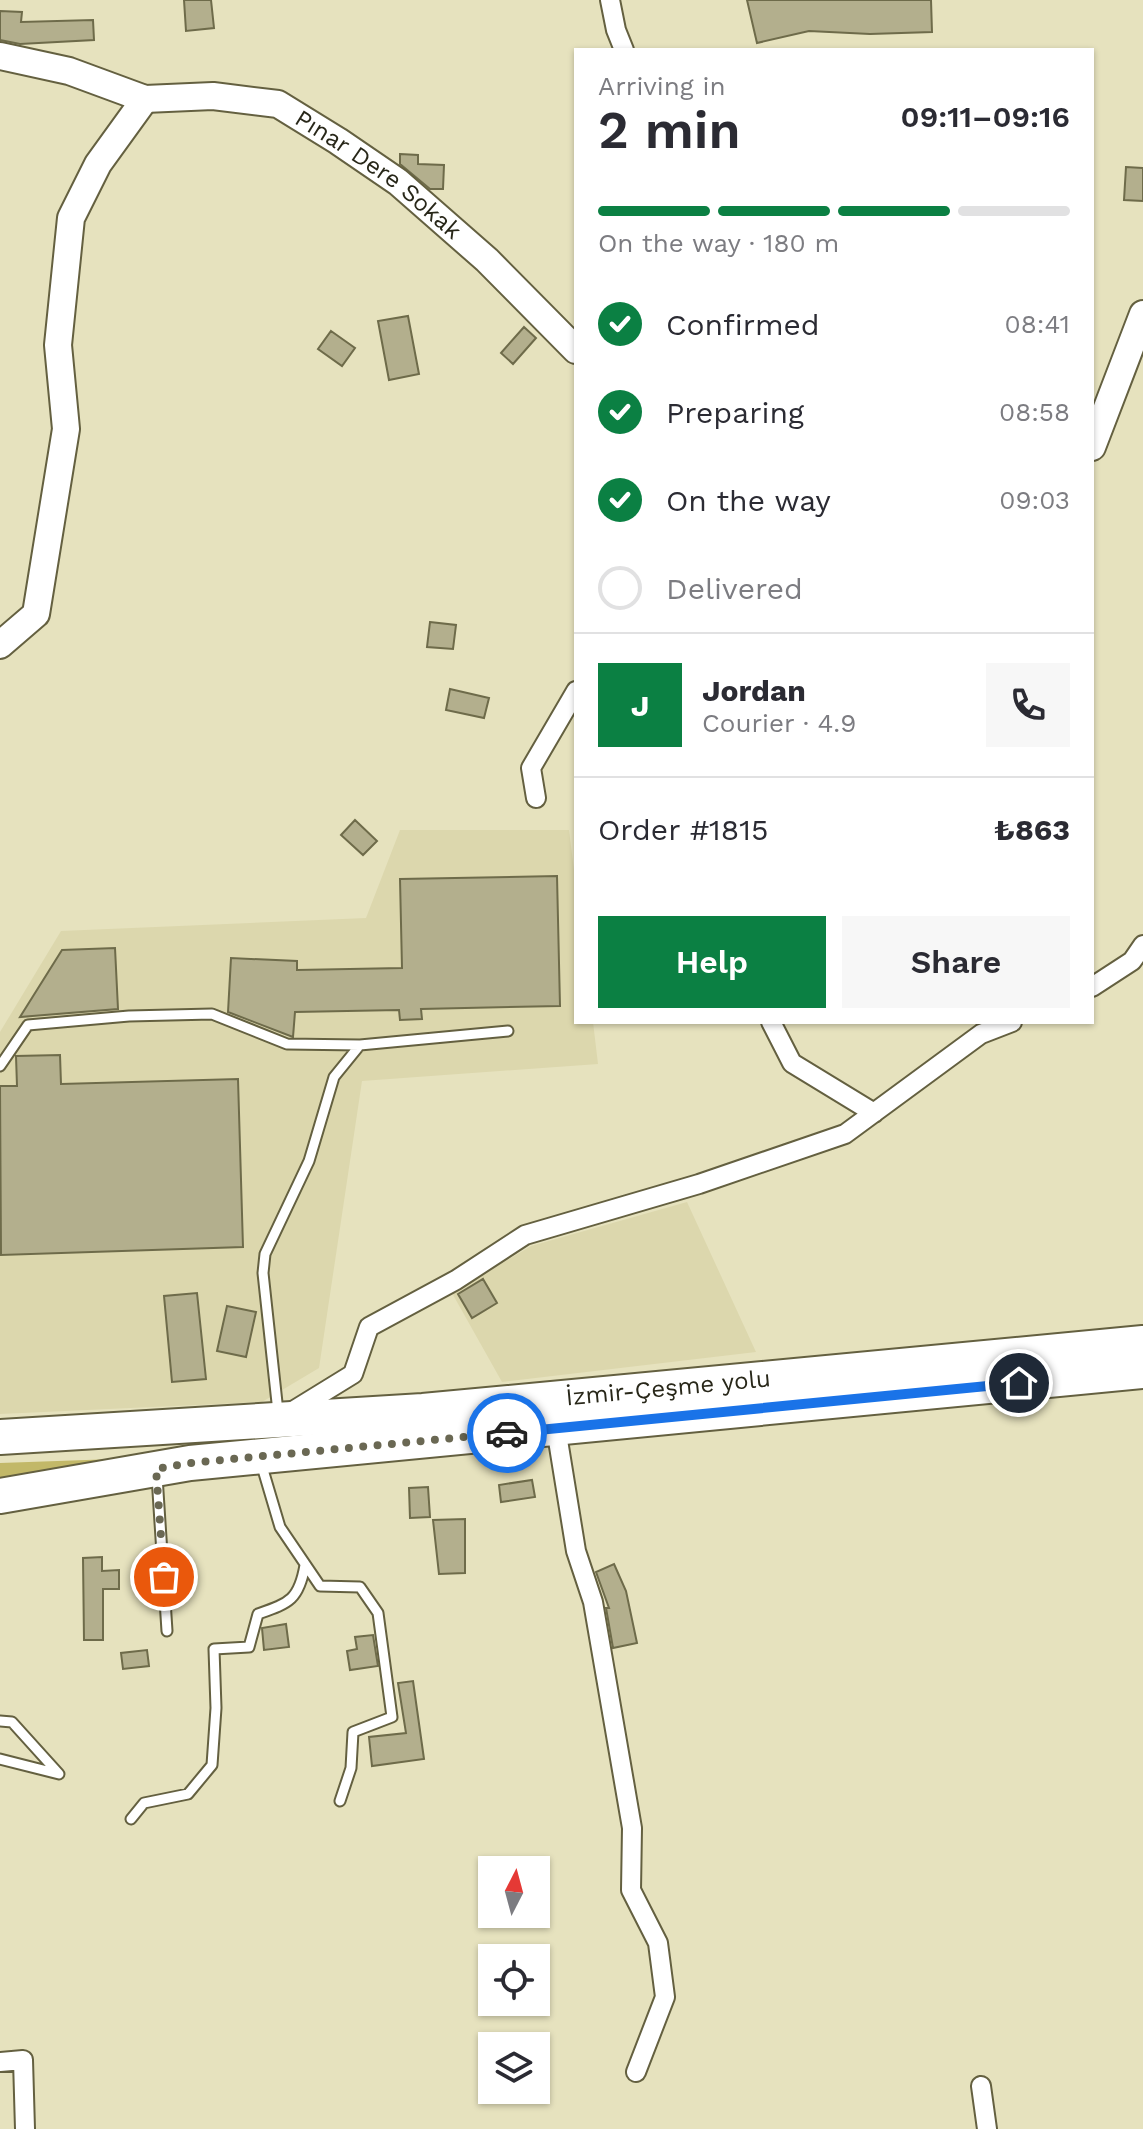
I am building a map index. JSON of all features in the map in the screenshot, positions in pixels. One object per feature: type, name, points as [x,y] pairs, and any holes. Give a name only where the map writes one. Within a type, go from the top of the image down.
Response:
[{"type":"highway","name":"İzmir-Çeşme yolu","points":[[0,1437],[423,1411],[1143,1343]]},
{"type":"highway","name":"İzmir-Çeşme yolu","points":[[0,1496],[156,1469],[258,1456],[1143,1371]]},
{"type":"street","points":[[610,0],[623,48]]},
{"type":"street","name":"Pınar Dere Sokak","points":[[0,56],[69,71],[145,99],[213,96],[278,104],[398,182],[487,260],[574,348]]},
{"type":"street","points":[[0,645],[36,614],[66,429],[58,345],[71,218],[98,164],[145,99]]},
{"type":"street","points":[[1094,442],[1143,314]]},
{"type":"street","points":[[536,798],[531,768],[574,694]]},
{"type":"street","points":[[1094,986],[1132,961],[1143,945]]},
{"type":"street","points":[[772,1024],[792,1063],[874,1113]]},
{"type":"street","points":[[279,1420],[353,1374],[369,1327],[456,1280],[525,1235],[699,1184],[845,1134],[981,1034],[1007,1024]]},
{"type":"street","points":[[556,1428],[576,1551],[593,1602],[632,1828],[631,1890],[658,1943],[665,1997],[636,2072]]},
{"type":"street","points":[[0,2062],[23,2060],[25,2129]]},
{"type":"street","points":[[981,2086],[987,2129]]},
{"type":"lane","points":[[0,1066],[28,1025],[129,1016],[212,1014],[287,1044],[360,1045],[508,1031]]},
{"type":"lane","points":[[279,1420],[263,1273],[265,1254],[309,1161],[334,1077],[360,1045]]},
{"type":"lane","points":[[258,1456],[280,1527],[320,1586],[360,1587],[378,1613],[392,1717],[353,1732],[351,1768],[340,1801]]},
{"type":"lane","points":[[156,1469],[167,1631]]},
{"type":"lane","points":[[131,1819],[144,1803],[188,1794],[212,1765],[216,1708],[214,1649],[249,1647],[258,1614],[288,1603],[302,1585],[305,1564]]},
{"type":"lane","points":[[0,1721],[12,1722],[59,1774],[0,1759]]},
{"type":"shaded area","points":[[400,830],[569,830],[574,870],[574,1024],[593,1024],[598,1064],[362,1081],[319,1368],[262,1402],[0,1414],[0,1032],[61,931],[366,918]]},
{"type":"shaded area","points":[[687,1202],[756,1352],[502,1382],[452,1293],[531,1246]]},
{"type":"shaded area","points":[[115,1459],[0,1492],[0,1463]]},
{"type":"building","points":[[184,0],[211,0],[214,28],[186,31]]},
{"type":"building","points":[[747,0],[931,0],[932,32],[870,34],[809,31],[757,43]]},
{"type":"building","points":[[0,11],[22,12],[21,22],[93,20],[94,40],[20,44],[0,40]]},
{"type":"building","points":[[400,154],[418,155],[418,164],[444,165],[443,189],[430,189],[400,164]]},
{"type":"building","points":[[1126,167],[1143,168],[1143,201],[1124,200]]},
{"type":"building","points":[[408,316],[419,374],[389,380],[378,321]]},
{"type":"building","points":[[524,327],[536,338],[513,364],[501,353]]},
{"type":"building","points":[[331,331],[355,348],[342,366],[318,349]]},
{"type":"building","points":[[430,622],[456,625],[453,649],[427,647]]},
{"type":"building","points":[[450,689],[489,698],[484,718],[446,710]]},
{"type":"building","points":[[355,820],[377,841],[363,855],[341,835]]},
{"type":"building","points":[[557,876],[560,1006],[421,1009],[422,1019],[400,1020],[399,1010],[295,1012],[293,1037],[228,1012],[231,958],[297,961],[297,970],[402,968],[400,879]]},
{"type":"building","points":[[115,948],[118,1009],[20,1017],[62,950]]},
{"type":"building","points":[[60,1055],[61,1084],[238,1079],[243,1247],[1,1255],[0,1086],[17,1086],[16,1056]]},
{"type":"building","points":[[483,1279],[497,1303],[472,1318],[458,1294]]},
{"type":"building","points":[[197,1293],[206,1379],[172,1382],[164,1296]]},
{"type":"building","points":[[227,1306],[256,1312],[246,1357],[217,1351]]},
{"type":"building","points":[[532,1480],[535,1497],[501,1502],[499,1485]]},
{"type":"building","points":[[428,1487],[430,1517],[410,1518],[409,1488]]},
{"type":"building","points":[[465,1519],[465,1573],[439,1574],[433,1520]]},
{"type":"building","points":[[102,1557],[102,1571],[119,1570],[119,1589],[103,1589],[103,1640],[84,1640],[83,1558]]},
{"type":"building","points":[[614,1564],[626,1591],[637,1643],[613,1648],[606,1608],[609,1608],[596,1572]]},
{"type":"building","points":[[286,1624],[289,1647],[264,1650],[262,1628]]},
{"type":"building","points":[[373,1635],[378,1666],[350,1670],[347,1651],[357,1649],[355,1637]]},
{"type":"building","points":[[147,1650],[149,1666],[123,1669],[121,1653]]},
{"type":"building","points":[[413,1681],[424,1759],[372,1766],[369,1737],[406,1733],[398,1683]]},
{"type":"way so far","points":[[164,1577],[156,1469],[190,1463],[507,1433]]},
{"type":"route","points":[[507,1433],[1019,1383]]}]
